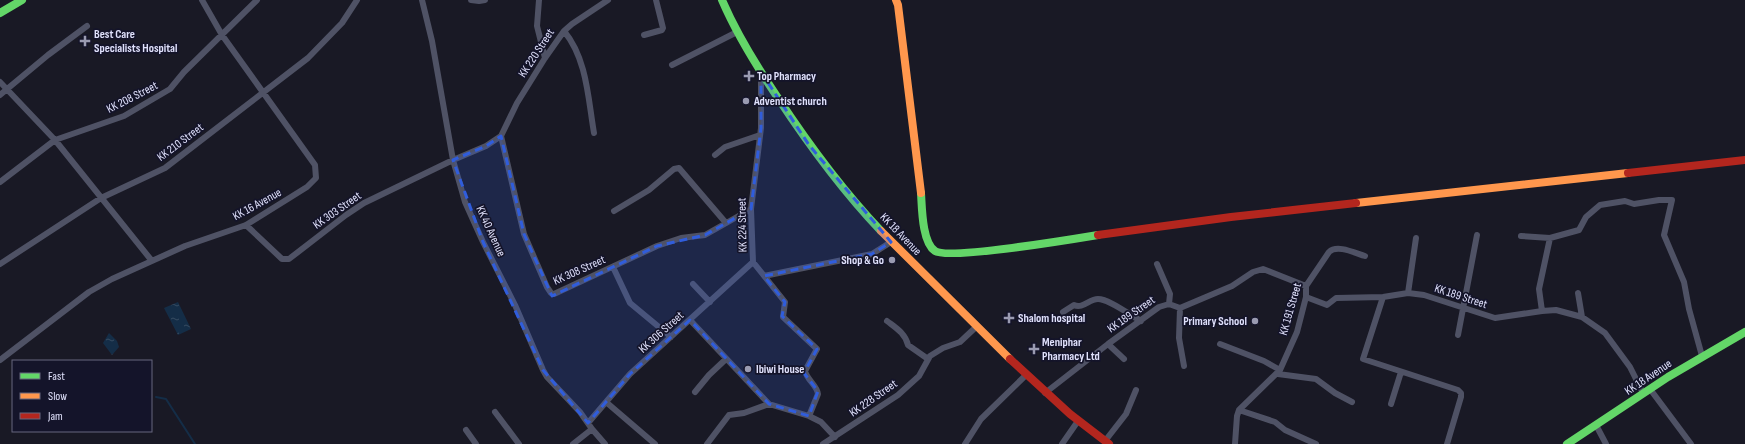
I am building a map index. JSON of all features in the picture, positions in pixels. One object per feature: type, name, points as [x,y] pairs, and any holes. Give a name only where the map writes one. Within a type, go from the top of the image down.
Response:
[{"type":"street","points":[[0,13],[22,0]]},
{"type":"street","name":"KK 16 Avenue","points":[[1,357],[89,292],[112,278],[185,246],[246,225],[307,187],[316,178],[315,165],[264,91],[222,35],[202,0]]},
{"type":"street","name":"KK 208 Street","points":[[0,182],[55,140],[124,116],[170,89],[184,72],[257,0]]},
{"type":"street","name":"KK 210 Street","points":[[0,264],[101,198],[165,168],[308,58],[342,23],[357,0]]},
{"type":"street","name":"KK 40 Avenue","points":[[422,0],[432,41],[452,160],[465,202],[482,242],[515,305],[547,377],[605,444]]},
{"type":"street","points":[[471,0],[485,0]]},
{"type":"street","points":[[538,0],[537,26],[545,58]]},
{"type":"street","name":"KK 220 Street","points":[[501,136],[517,103],[564,31],[608,0]]},
{"type":"street","points":[[644,35],[662,30],[663,28],[656,0]]},
{"type":"street","name":"KK 18 Avenue","points":[[722,0],[737,32],[760,72],[818,156],[857,205],[891,242],[1026,375],[1078,421],[1107,443]]},
{"type":"street","points":[[896,0],[898,5],[926,239],[935,251],[946,254],[977,252],[1285,211],[1745,160]]},
{"type":"street","points":[[0,94],[87,26]]},
{"type":"street","points":[[564,31],[576,50],[582,66],[594,133]]},
{"type":"street","points":[[672,65],[737,32]]},
{"type":"street","name":"KK 224 Street","points":[[760,72],[760,135],[751,209],[753,262],[785,302],[783,317],[817,349],[805,372],[818,390],[810,416]]},
{"type":"street","points":[[0,82],[55,140],[152,261]]},
{"type":"street","points":[[715,156],[726,147],[760,135]]},
{"type":"street","points":[[452,160],[486,146],[501,136]]},
{"type":"street","name":"KK 308 Street","points":[[501,136],[524,234],[551,293],[556,294],[670,241],[705,235],[751,209]]},
{"type":"street","name":"KK 303 Street","points":[[246,225],[282,259],[289,260],[346,215],[364,203],[452,160]]},
{"type":"street","points":[[614,211],[649,190],[674,169],[679,168],[726,223]]},
{"type":"street","points":[[1522,236],[1550,238],[1577,231],[1580,229],[1586,217],[1594,209],[1600,205],[1610,202],[1625,201],[1634,204],[1659,200],[1672,200],[1664,235],[1684,282],[1689,309],[1702,356]]},
{"type":"street","points":[[1458,335],[1477,235]]},
{"type":"street","points":[[1408,293],[1416,238]]},
{"type":"street","points":[[1542,311],[1539,289],[1550,238]]},
{"type":"street","points":[[764,276],[872,254],[891,242]]},
{"type":"street","name":"KK 191 Street","points":[[1239,410],[1279,372],[1297,332],[1306,297],[1306,286],[1332,249],[1341,249],[1365,256]]},
{"type":"street","name":"KK 306 Street","points":[[588,423],[630,374],[753,262]]},
{"type":"street","points":[[1157,264],[1169,290],[1169,304]]},
{"type":"street","points":[[613,267],[630,303],[670,337]]},
{"type":"street","points":[[1184,366],[1179,338],[1180,308],[1232,286],[1253,272],[1263,269],[1306,286]]},
{"type":"street","points":[[693,284],[710,302]]},
{"type":"street","name":"KK 189 Street","points":[[1306,297],[1327,305],[1336,298],[1383,297],[1408,293],[1424,295],[1495,318],[1556,310],[1582,317],[1605,333],[1630,366],[1646,391],[1691,444]]},
{"type":"street","points":[[1578,293],[1582,317]]},
{"type":"street","points":[[1383,297],[1377,319],[1362,358],[1366,361],[1458,390],[1461,393],[1447,444]]},
{"type":"street","points":[[1063,312],[1074,305],[1080,306],[1098,299],[1106,301],[1141,321]]},
{"type":"street","name":"KK 189 Street","points":[[1045,393],[1159,307],[1169,304],[1180,308]]},
{"type":"street","points":[[690,320],[769,404],[810,416],[821,422],[835,437]]},
{"type":"street","points":[[887,321],[902,332],[908,345],[928,359]]},
{"type":"street","name":"KK 228 Street","points":[[823,444],[908,387],[923,372],[928,359],[935,352],[960,342],[976,327]]},
{"type":"street","name":"KK 18 Avenue","points":[[1567,444],[1597,427],[1646,391],[1702,356],[1745,332]]},
{"type":"street","points":[[1108,344],[1124,359]]},
{"type":"street","points":[[1220,344],[1264,361],[1279,372],[1316,379],[1335,393],[1352,402]]},
{"type":"street","points":[[695,392],[708,375],[726,359]]},
{"type":"street","points":[[1391,404],[1401,372]]},
{"type":"street","points":[[965,444],[981,419],[1026,375]]},
{"type":"street","points":[[1107,443],[1126,414],[1136,390]]},
{"type":"street","points":[[606,402],[655,444]]},
{"type":"street","points":[[707,444],[729,415],[744,413],[769,404]]},
{"type":"street","points":[[1235,444],[1237,416],[1239,410],[1275,422],[1285,430],[1316,444]]},
{"type":"street","points":[[495,412],[520,444]]},
{"type":"street","points":[[1062,444],[1078,421]]},
{"type":"street","points":[[1597,427],[1606,444]]},
{"type":"street","points":[[466,430],[476,444]]},
{"type":"street","points":[[573,444],[592,430]]},
{"type":"highlighted area","points":[[761,72],[809,145],[891,242],[872,254],[764,276],[785,302],[782,316],[817,349],[804,373],[818,391],[809,416],[769,404],[690,320],[630,374],[588,423],[543,370],[483,242],[453,160],[486,146],[501,136],[524,234],[552,296],[657,246],[705,235],[751,209],[761,128]]},
{"type":"water","points":[[178,302],[191,329],[178,335],[164,308]]},
{"type":"water","points":[[109,333],[117,341],[119,347],[112,355],[103,343]]},
{"type":"waterway","points":[[156,397],[166,399],[195,444]]},
{"type":"traffic: fast","points":[[0,13],[22,0]]},
{"type":"traffic: fast","points":[[722,0],[734,26],[762,75],[790,116],[839,183],[881,231]]},
{"type":"traffic: fast","points":[[921,193],[922,216],[925,233],[927,240],[935,251],[945,253],[986,251],[1098,235]]},
{"type":"traffic: fast","points":[[1567,444],[1668,377],[1745,332]]},
{"type":"traffic: slow","points":[[896,0],[898,5],[921,193]]},
{"type":"traffic: slow","points":[[1356,203],[1628,173]]},
{"type":"traffic: slow","points":[[881,231],[1010,359]]},
{"type":"traffic: jam","points":[[1628,173],[1745,160]]},
{"type":"traffic: jam","points":[[1098,235],[1231,217],[1356,203]]},
{"type":"traffic: jam","points":[[1010,359],[1070,414],[1109,444]]},
{"type":"place","name":"Best Care Specialists Hospital","points":[[85,41]]},
{"type":"place","name":"Top Pharmacy","points":[[749,76]]},
{"type":"place","name":"Adventist church","points":[[746,101]]},
{"type":"place","name":"Shop & Go","points":[[892,260]]},
{"type":"place","name":"Shalom hospital","points":[[1009,318]]},
{"type":"place","name":"Primary School","points":[[1255,321]]},
{"type":"place","name":"Meniphar Pharmacy Ltd","points":[[1034,349]]},
{"type":"place","name":"Ibiwi House","points":[[748,369]]}]
